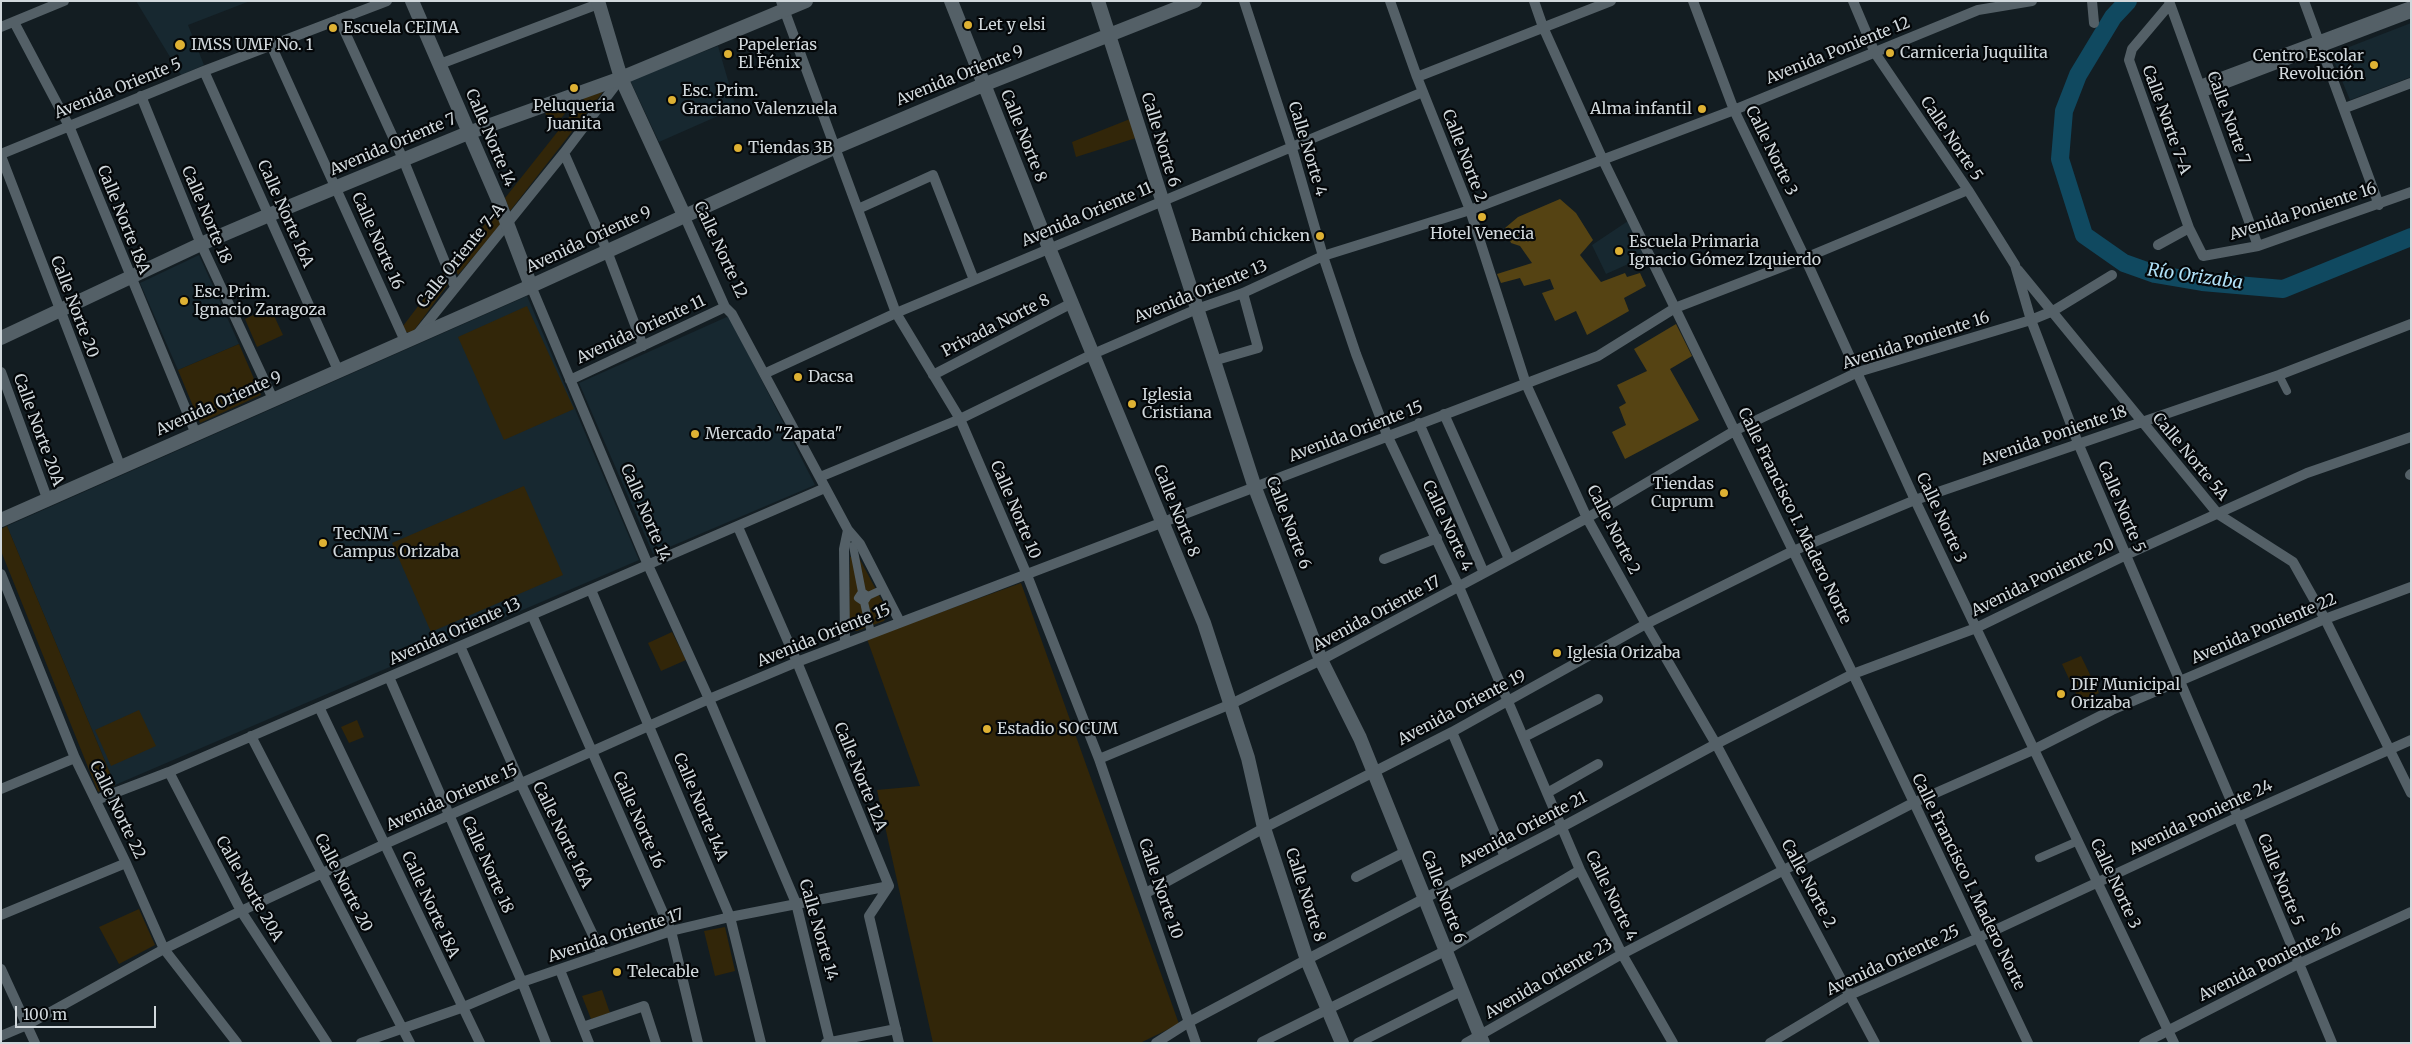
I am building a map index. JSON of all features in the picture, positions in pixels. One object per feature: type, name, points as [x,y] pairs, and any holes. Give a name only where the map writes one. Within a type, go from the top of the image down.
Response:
[{"type":"street","points":[[1,27],[64,1]]},
{"type":"street","name":"Avenida Oriente 5","points":[[1,155],[204,70],[387,1]]},
{"type":"street","name":"Calle Norte 14","points":[[412,1],[440,64],[648,565],[709,699],[796,903],[829,1042]]},
{"type":"street","name":"Avenida Oriente 7","points":[[1,338],[129,277],[269,215],[468,133],[621,78],[782,5],[806,1]]},
{"type":"street","name":"Calle Norte 8","points":[[951,1],[1049,248],[1204,623],[1248,758],[1264,828],[1307,960],[1342,1043]]},
{"type":"street","name":"Calle Norte 6","points":[[1098,1],[1160,200],[1255,488],[1321,660],[1360,738],[1482,1039]]},
{"type":"street","name":"Avenida Oriente 9","points":[[1,520],[531,286],[834,148],[983,85],[1195,1]]},
{"type":"street","name":"Calle Norte 4","points":[[1244,1],[1291,145],[1323,256],[1356,354],[1387,435],[1437,538],[1580,870],[1622,954],[1673,1043]]},
{"type":"street","name":"Calle Norte 2","points":[[1390,1],[1423,92],[1470,210],[1526,384],[1587,518],[1716,744],[1875,1043]]},
{"type":"street","name":"Calle Francisco I. Madero Norte","points":[[1534,1],[1543,27],[1603,160],[1736,430],[2028,1043]]},
{"type":"street","points":[[1417,76],[1611,1]]},
{"type":"street","name":"Calle Norte 3","points":[[1693,1],[1734,110],[1858,372],[1915,500],[2174,1043]]},
{"type":"street","name":"Calle Norte 5","points":[[1853,1],[1875,53],[1968,190],[2015,265],[2031,320],[2078,443],[2238,817],[2332,1043]]},
{"type":"street","name":"Avenida Poniente 12","points":[[1603,160],[1734,110],[1978,10],[2032,1]]},
{"type":"street","points":[[2092,1],[2094,23]]},
{"type":"street","points":[[2304,1],[2379,205]]},
{"type":"street","points":[[440,64],[598,2]]},
{"type":"street","name":"Calle Norte 12","points":[[598,2],[621,78],[725,307],[732,314],[766,373],[848,530],[853,546],[883,588],[900,622]]},
{"type":"street","name":"Calle Norte 7","points":[[2169,2],[2258,246]]},
{"type":"street","name":"Calle Norte 7-A","points":[[2169,2],[2132,49],[2129,60],[2202,256]]},
{"type":"street","name":"Calle Norte 10","points":[[782,5],[896,313],[960,419],[1027,575],[1099,758],[1196,1043]]},
{"type":"street","points":[[2202,89],[2320,44],[2411,6]]},
{"type":"street","points":[[2320,44],[2411,14]]},
{"type":"street","points":[[339,19],[403,159],[455,287]]},
{"type":"street","name":"Calle Norte 18A","points":[[14,22],[69,126],[129,277],[196,434]]},
{"type":"street","name":"Calle Norte 16","points":[[271,45],[336,188],[411,338]]},
{"type":"street","name":"Calle Norte 16A","points":[[204,70],[338,370]]},
{"type":"street","name":"Calle Oriente 7-A","points":[[411,338],[455,287],[621,78]]},
{"type":"street","points":[[2344,108],[2411,83]]},
{"type":"street","name":"Avenida Oriente 11","points":[[766,373],[896,313],[1160,200],[1423,92]]},
{"type":"street","name":"Calle Norte 18","points":[[141,96],[201,244],[273,399]]},
{"type":"street","points":[[564,152],[607,251],[643,346]]},
{"type":"street","name":"Calle Norte 20","points":[[1,155],[120,468]]},
{"type":"street","name":"Avenida Oriente 13","points":[[820,477],[960,419],[1093,354],[1197,308],[1243,294],[1323,256],[1470,210],[1603,160]]},
{"type":"street","points":[[858,209],[933,176],[974,280]]},
{"type":"street","name":"Avenida Oriente 15","points":[[1,1036],[27,1025],[164,949],[241,911],[385,844],[709,699],[845,643],[1598,356],[1675,308],[1805,258],[1968,190]]},
{"type":"street","name":"Avenida Poniente 16","points":[[2202,256],[2258,246],[2379,205],[2411,192]]},
{"type":"street","points":[[2158,245],[2190,228]]},
{"type":"street","name":"Calle Norte 5A","points":[[2015,265],[2218,514],[2293,562],[2325,619],[2411,793]]},
{"type":"street","name":"Avenida Poniente 16","points":[[1736,430],[1858,372],[2031,320],[2053,311],[2112,275]]},
{"type":"street","points":[[1213,361],[1258,348],[1243,294]]},
{"type":"street","name":"Privada Norte 8","points":[[933,375],[1072,303]]},
{"type":"street","name":"Avenida Oriente 11","points":[[570,380],[725,307]]},
{"type":"street","name":"Avenida Poniente 18","points":[[1794,551],[1915,500],[2279,374],[2411,324]]},
{"type":"street","name":"Calle Norte 20A","points":[[1,372],[48,498]]},
{"type":"street","points":[[2279,374],[2286,392]]},
{"type":"street","points":[[1444,414],[1509,559]]},
{"type":"street","points":[[1419,423],[1484,573]]},
{"type":"street","name":"Avenida Oriente 17","points":[[1099,758],[1231,704],[1321,660],[1587,518],[1736,430]]},
{"type":"street","name":"Avenida Poniente 20","points":[[1853,674],[1976,628],[2306,473],[2411,437]]},
{"type":"street","name":"Avenida Oriente 13","points":[[96,800],[169,772],[825,488]]},
{"type":"street","name":"Calle Norte 12A","points":[[738,527],[797,662],[889,886]]},
{"type":"street","points":[[848,530],[871,633]]},
{"type":"street","points":[[1384,559],[1437,538]]},
{"type":"street","points":[[845,643],[844,598],[853,546]]},
{"type":"street","name":"Avenida Oriente 19","points":[[1146,893],[1264,828],[1452,732],[1646,624],[1794,551]]},
{"type":"street","name":"Calle Norte 22","points":[[1,574],[4,591],[76,758],[164,949],[237,1043]]},
{"type":"street","name":"Avenida Poniente 22","points":[[1913,803],[2033,750],[2112,710],[2325,619],[2411,587]]},
{"type":"street","points":[[844,598],[863,597],[883,588]]},
{"type":"street","name":"Calle Norte 14A","points":[[591,590],[730,917],[761,1043]]},
{"type":"street","name":"Calle Norte 16","points":[[532,615],[671,931],[698,1043]]},
{"type":"street","name":"Calle Norte 16A","points":[[460,646],[521,784],[602,954]]},
{"type":"street","name":"Avenida Oriente 21","points":[[1156,1043],[1190,1022],[1307,960],[1562,828],[1716,744],[1853,674]]},
{"type":"street","name":"Calle Norte 18","points":[[389,677],[522,982],[546,1043]]},
{"type":"street","points":[[1524,737],[1598,699]]},
{"type":"street","name":"Calle Norte 18A","points":[[319,707],[480,1043]]},
{"type":"street","points":[[1452,732],[1505,857]]},
{"type":"street","name":"Calle Norte 20","points":[[251,736],[321,875],[410,1043]]},
{"type":"street","name":"Avenida Poniente 24","points":[[1978,938],[2238,817],[2411,740]]},
{"type":"street","points":[[1,789],[76,758]]},
{"type":"street","points":[[1547,792],[1598,764]]},
{"type":"street","name":"Calle Norte 20A","points":[[169,772],[241,911],[327,1043]]},
{"type":"street","name":"Avenida Oriente 23","points":[[1466,1043],[1482,1039],[1622,954],[1913,803]]},
{"type":"street","points":[[2039,858],[2078,841]]},
{"type":"street","points":[[1356,877],[1407,851]]},
{"type":"street","points":[[1,915],[126,863]]},
{"type":"street","points":[[1262,1042],[1445,951],[1580,870]]},
{"type":"street","points":[[889,886],[870,916],[899,1043]]},
{"type":"street","name":"Avenida Oriente 17","points":[[362,1043],[462,1008],[522,982],[671,931],[796,903],[889,886]]},
{"type":"street","name":"Avenida Poniente 26","points":[[2144,1043],[2298,964],[2411,912]]},
{"type":"street","name":"Avenida Oriente 25","points":[[1770,1043],[1850,995],[1978,938]]},
{"type":"street","points":[[1,969],[35,1043]]},
{"type":"street","points":[[560,970],[589,1043]]},
{"type":"street","points":[[1358,1043],[1461,991]]},
{"type":"street","points":[[583,1027],[644,1006],[656,1043]]},
{"type":"street","points":[[829,1042],[896,1029]]},
{"type":"shaded area","name":"IMSS UMF No. 1","points":[[136,1],[250,1],[188,25],[204,65],[181,75]]},
{"type":"shaded area","name":"Centro Escolar Revolución","points":[[2411,23],[2411,77],[2350,100],[2331,54]]},
{"type":"shaded area","name":"Esc. Prim. Graciano Valenzuela","points":[[718,46],[736,108],[659,142],[630,80]]},
{"type":"shaded area","points":[[603,92],[510,211],[505,198],[585,97]]},
{"type":"shaded area","points":[[578,98],[552,129],[544,110]]},
{"type":"shaded area","points":[[1130,119],[1136,138],[1076,157],[1072,142]]},
{"type":"shaded area","points":[[1560,199],[1576,213],[1593,240],[1580,255],[1601,282],[1625,273],[1627,277],[1640,273],[1646,286],[1624,298],[1629,311],[1587,335],[1576,311],[1555,321],[1542,293],[1554,289],[1550,279],[1524,286],[1520,278],[1501,283],[1497,274],[1532,263],[1520,246],[1511,243],[1505,228],[1518,217]]},
{"type":"shaded area","points":[[495,212],[501,224],[458,275],[452,263]]},
{"type":"shaded area","name":"Escuela Primaria Ignacio Gómez Izquierdo","points":[[1628,221],[1646,256],[1606,274],[1592,245]]},
{"type":"shaded area","name":"Esc. Prim. Ignacio Zaragoza","points":[[199,255],[239,344],[178,370],[140,283]]},
{"type":"shaded area","points":[[444,272],[449,283],[412,333],[406,332],[403,326]]},
{"type":"shaded area","name":"TecNM - Campus Orizaba","points":[[527,296],[639,560],[115,785],[7,526]]},
{"type":"shaded area","points":[[527,306],[574,409],[504,440],[458,337]]},
{"type":"shaded area","points":[[270,307],[283,335],[257,347],[245,319]]},
{"type":"shaded area","name":"Mercado \"Zapata\"","points":[[729,316],[815,485],[653,554],[579,383]]},
{"type":"shaded area","points":[[1676,324],[1692,356],[1670,369],[1699,420],[1625,459],[1612,432],[1626,425],[1619,407],[1626,403],[1617,385],[1647,371],[1634,349]]},
{"type":"shaded area","points":[[239,344],[261,395],[200,423],[178,370]]},
{"type":"shaded area","points":[[524,486],[563,575],[431,632],[392,543]]},
{"type":"shaded area","points":[[7,526],[115,785],[98,792],[1,551],[1,529]]},
{"type":"shaded area","points":[[857,554],[888,612],[884,621],[854,631],[849,626],[850,557]]},
{"type":"shaded area","points":[[1021,583],[1179,1024],[1140,1043],[933,1043],[877,790],[920,786],[867,639]]},
{"type":"shaded area","points":[[672,632],[686,660],[661,671],[648,643]]},
{"type":"shaded area","points":[[2081,656],[2099,693],[2080,702],[2062,664]]},
{"type":"shaded area","points":[[139,710],[156,746],[111,766],[95,730]]},
{"type":"shaded area","points":[[357,720],[364,737],[349,743],[341,727]]},
{"type":"shaded area","points":[[139,909],[155,945],[119,964],[99,927]]},
{"type":"shaded area","points":[[725,927],[735,971],[715,976],[704,931]]},
{"type":"shaded area","points":[[602,990],[610,1013],[591,1019],[582,996]]},
{"type":"waterway","name":"Río Orizaba","points":[[2128,1],[2113,17],[2078,75],[2064,111],[2060,159],[2084,235],[2124,263],[2155,274],[2202,282],[2283,289],[2411,237]]},
{"type":"place","name":"Let y elsi","points":[[968,25]]},
{"type":"place","name":"Escuela CEIMA","points":[[333,28]]},
{"type":"place","name":"IMSS UMF No. 1","points":[[180,45]]},
{"type":"place","name":"Carniceria Juquilita","points":[[1890,53]]},
{"type":"place","name":"Papelerías El Fénix","points":[[728,54]]},
{"type":"place","name":"Centro Escolar Revolución","points":[[2374,65]]},
{"type":"place","name":"Peluqueria Juanita","points":[[574,88]]},
{"type":"place","name":"Esc. Prim. Graciano Valenzuela","points":[[672,100]]},
{"type":"place","name":"Alma infantil","points":[[1702,109]]},
{"type":"place","name":"Tiendas 3B","points":[[738,148]]},
{"type":"place","name":"Hotel Venecia","points":[[1482,217]]},
{"type":"place","name":"Bambú chicken","points":[[1320,236]]},
{"type":"place","name":"Escuela Primaria Ignacio Gómez Izquierdo","points":[[1619,251]]},
{"type":"place","name":"Esc. Prim. Ignacio Zaragoza","points":[[184,301]]},
{"type":"place","name":"Dacsa","points":[[798,377]]},
{"type":"place","name":"Iglesia Cristiana","points":[[1132,404]]},
{"type":"place","name":"Mercado \"Zapata\"","points":[[695,434]]},
{"type":"place","name":"Tiendas Cuprum","points":[[1724,493]]},
{"type":"place","name":"TecNM - Campus Orizaba","points":[[323,543]]},
{"type":"place","name":"Iglesia Orizaba","points":[[1557,653]]},
{"type":"place","name":"DIF Municipal Orizaba","points":[[2061,694]]},
{"type":"place","name":"Estadio SOCUM","points":[[987,729]]},
{"type":"place","name":"Telecable","points":[[617,972]]}]
